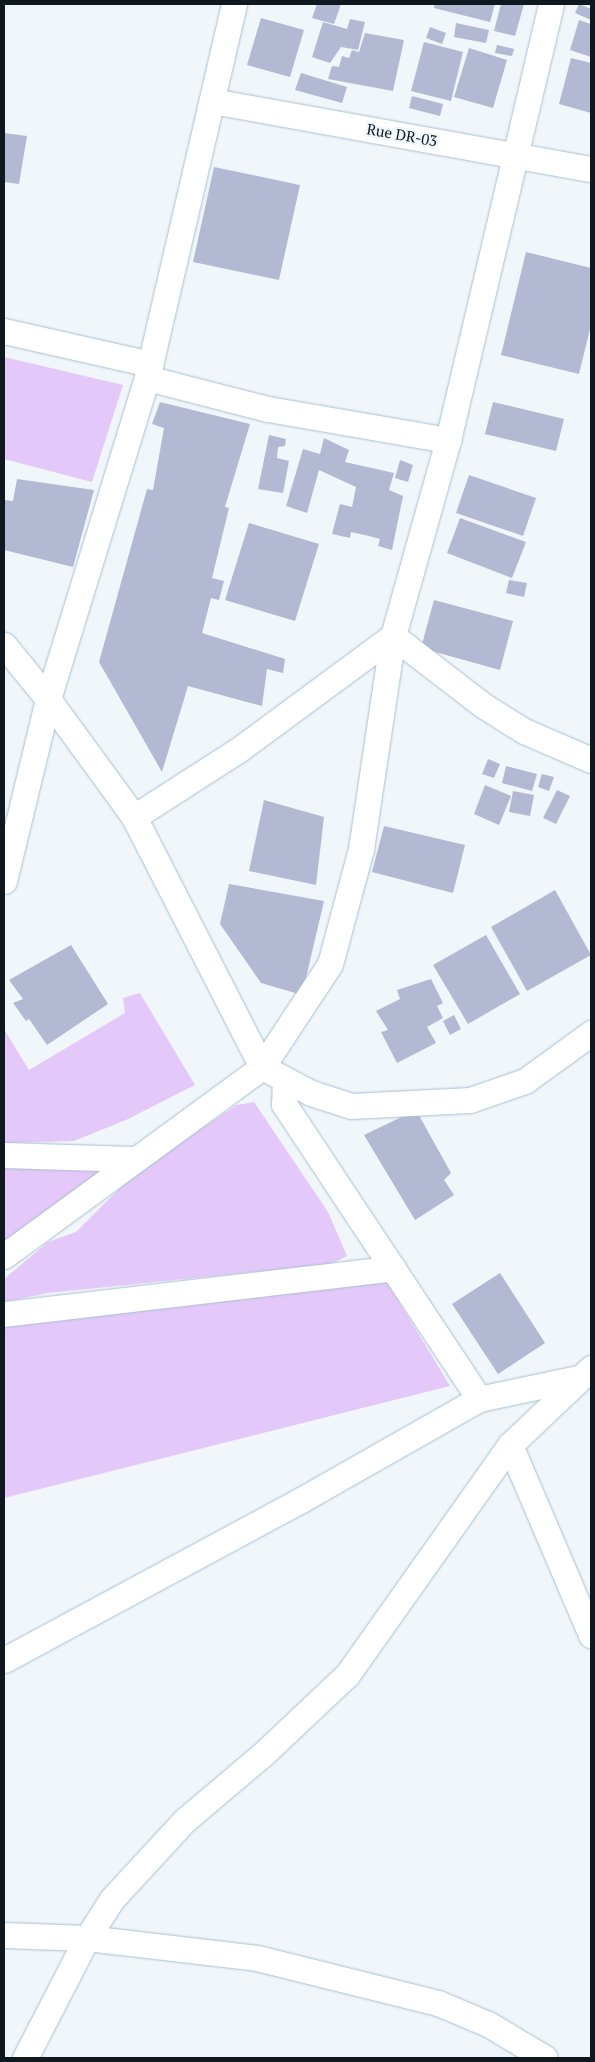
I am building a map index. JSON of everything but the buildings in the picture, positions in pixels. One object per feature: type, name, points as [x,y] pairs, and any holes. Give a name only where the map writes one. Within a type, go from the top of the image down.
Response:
[{"type":"street","points":[[4,881],[6,857],[48,699],[149,371],[234,4]]},
{"type":"street","points":[[4,1256],[132,1159],[262,1067],[330,964],[361,849],[394,636],[448,440],[551,4]]},
{"type":"street","name":"Rue DR-03","points":[[212,101],[591,169]]},
{"type":"street","points":[[4,331],[149,371],[268,409],[448,440]]},
{"type":"street","points":[[394,636],[508,721],[591,760]]},
{"type":"street","points":[[134,817],[237,751],[394,636]]},
{"type":"street","points":[[4,645],[48,699],[134,817],[262,1067],[311,1093],[351,1106],[470,1100],[525,1081],[591,1033]]},
{"type":"street","points":[[285,1080],[284,1104],[479,1399]]},
{"type":"street","points":[[4,1155],[132,1159]]},
{"type":"street","points":[[4,1314],[393,1268]]},
{"type":"street","points":[[4,1660],[301,1500],[479,1399],[585,1373]]},
{"type":"street","points":[[25,2058],[87,1938],[112,1899],[185,1820],[262,1755],[346,1675],[510,1446],[585,1373]]},
{"type":"street","points":[[510,1446],[591,1635]]},
{"type":"street","points":[[4,1935],[87,1938],[257,1958],[438,2004],[488,2024],[545,2058]]},
{"type":"shaded area","points":[[4,357],[123,385],[92,482],[4,459]]},
{"type":"shaded area","points":[[140,993],[195,1085],[126,1120],[74,1141],[4,1143],[4,1029],[29,1070],[125,1013],[123,998]]},
{"type":"shaded area","points":[[254,1102],[328,1212],[347,1256],[331,1264],[48,1293],[4,1302],[4,1279],[48,1242],[76,1232],[136,1172],[237,1105]]},
{"type":"shaded area","points":[[4,1161],[111,1164],[4,1248]]},
{"type":"shaded area","points":[[387,1282],[450,1386],[4,1498],[4,1326]]}]
